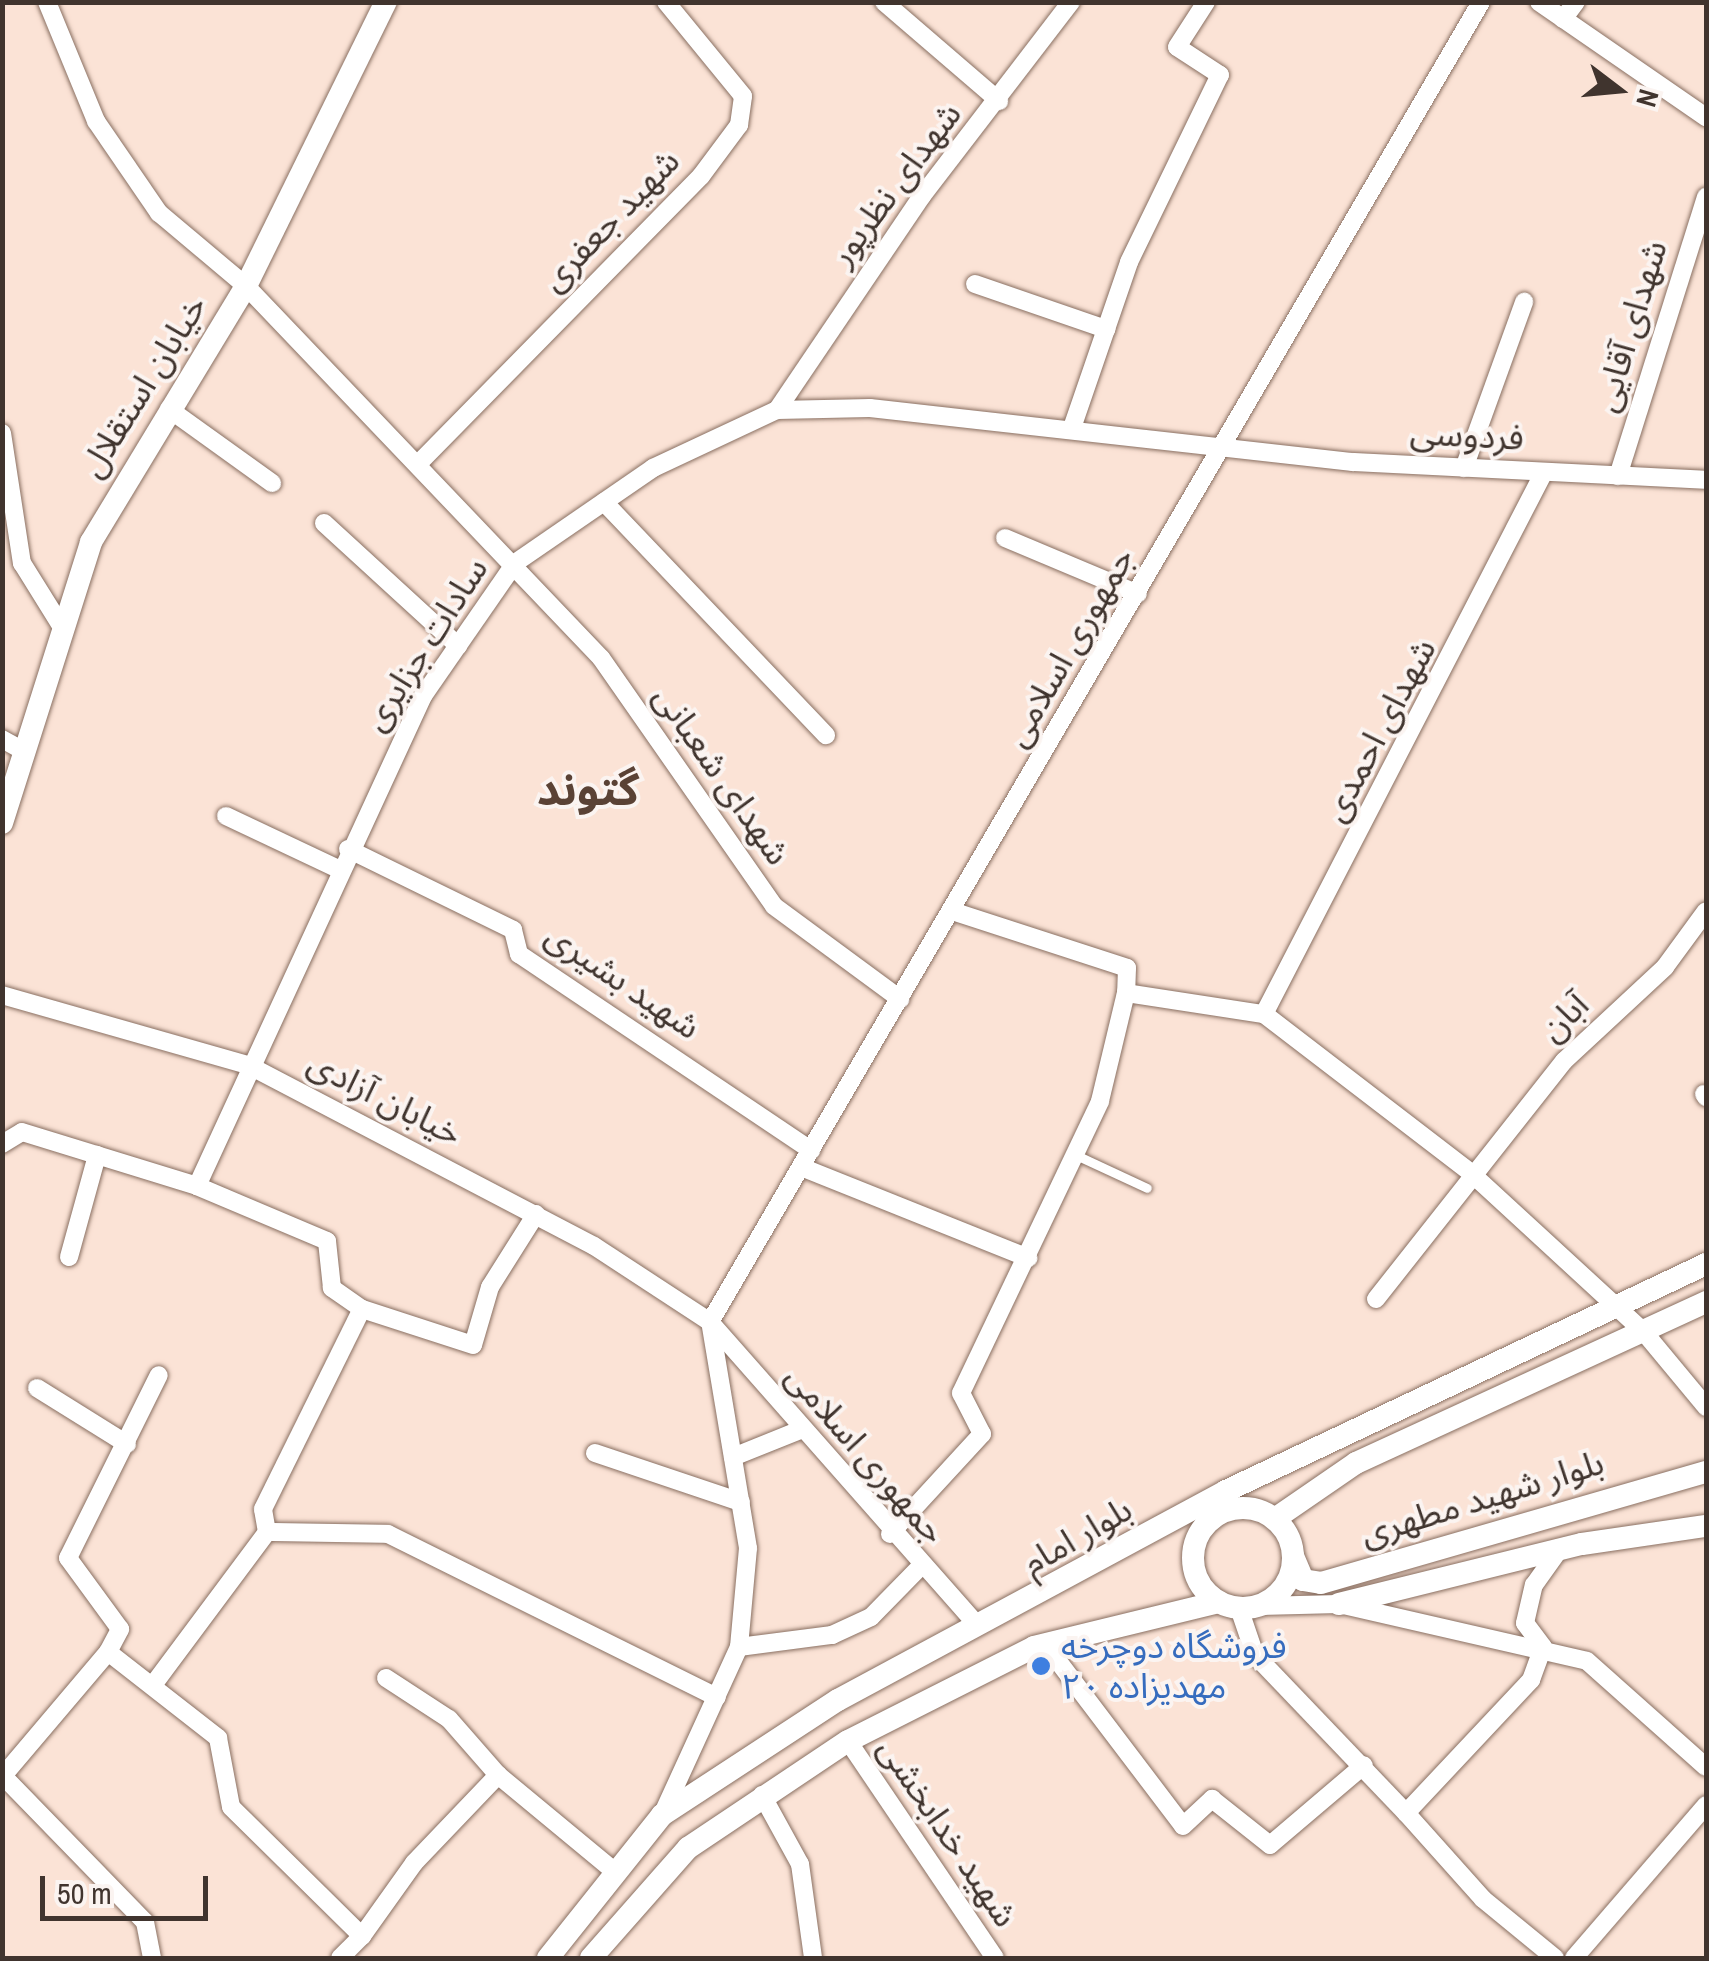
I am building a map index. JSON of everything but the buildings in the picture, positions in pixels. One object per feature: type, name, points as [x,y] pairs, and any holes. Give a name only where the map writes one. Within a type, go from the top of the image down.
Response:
[{"type":"street","points":[[47,2],[96,121],[160,213],[246,286]]},
{"type":"street","name":"شهید جعفری","points":[[418,464],[701,176],[739,125],[743,96],[666,2]]},
{"type":"street","points":[[884,2],[999,101]]},
{"type":"street","name":"شهدای نظرپور","points":[[777,410],[1071,2]]},
{"type":"street","points":[[1073,424],[1106,329],[1220,75],[1177,46],[1206,2]]},
{"type":"street","name":"جمهوری اسلامی","points":[[978,1626],[890,1534],[710,1322],[1481,2]]},
{"type":"street","points":[[1539,2],[1706,117]]},
{"type":"street","points":[[1563,18],[1576,2]]},
{"type":"street","name":"خیابان استقلال","points":[[3,817],[60,624],[91,542],[246,286],[383,3]]},
{"type":"street","name":"شهدای آقایی","points":[[1618,476],[1706,196]]},
{"type":"street","points":[[976,284],[1106,329]]},
{"type":"street","name":"شهدای شعبانی","points":[[246,286],[516,563],[601,658],[774,906],[900,998]]},
{"type":"street","points":[[1464,468],[1524,302]]},
{"type":"street","points":[[169,409],[272,483]]},
{"type":"street","points":[[777,410],[1073,424],[1225,446]]},
{"type":"street","name":"سادات جزایری","points":[[197,1186],[248,1065],[303,969],[348,850],[458,646],[516,563],[604,502],[777,410]]},
{"type":"street","points":[[2,433],[22,564],[60,624]]},
{"type":"street","name":"فردوسی","points":[[1225,446],[1464,468],[1706,480]]},
{"type":"street","name":"شهدای احمدی","points":[[1264,1014],[1544,472]]},
{"type":"street","points":[[604,502],[826,735]]},
{"type":"street","points":[[324,523],[458,646]]},
{"type":"street","points":[[1005,538],[1138,594]]},
{"type":"street","points":[[2,739],[24,751]]},
{"type":"street","points":[[226,816],[340,870]]},
{"type":"street","name":"شهید بشیری","points":[[348,850],[513,930],[518,954],[806,1158]]},
{"type":"street","points":[[890,1534],[982,1434],[961,1393],[1100,1102],[1126,993],[1127,968],[952,911]]},
{"type":"street","name":"آبان","points":[[1376,1299],[1471,1173],[1706,912]]},
{"type":"street","points":[[1126,993],[1264,1014],[1471,1173],[1643,1331],[1706,1407]]},
{"type":"street","name":"خیابان آزادی","points":[[2,995],[248,1065],[536,1214],[710,1322]]},
{"type":"street","points":[[2,1144],[22,1132],[197,1186],[327,1241],[332,1288],[362,1308],[473,1345],[490,1288],[536,1214]]},
{"type":"street","points":[[70,1257],[98,1156]]},
{"type":"street","points":[[806,1158],[1028,1258]]},
{"type":"street","name":"بلوار امام","points":[[548,1958],[613,1870],[662,1816],[838,1700],[1260,1475],[1706,1264]]},
{"type":"street","points":[[1139,1541],[1226,1511],[1276,1518],[1356,1463],[1706,1302]]},
{"type":"street","points":[[153,1685],[267,1532],[263,1509],[362,1308]]},
{"type":"street","points":[[662,1816],[739,1647],[748,1548],[710,1322]]},
{"type":"street","points":[[152,1958],[144,1922],[4,1778],[108,1652],[120,1628],[68,1558],[159,1375]]},
{"type":"street","points":[[37,1388],[127,1444]]},
{"type":"street","points":[[734,1457],[800,1430]]},
{"type":"street","points":[[595,1452],[740,1502]]},
{"type":"street","name":"بلوار شهید مطهری","points":[[1293,1556],[1303,1580],[1321,1583],[1706,1472]]},
{"type":"street","points":[[1260,1475],[1226,1511],[1200,1530],[1194,1570],[1239,1605],[1255,1655],[1364,1764],[1483,1899],[1554,1958]]},
{"type":"street","points":[[1239,1605],[1289,1577],[1293,1556],[1276,1518]]},
{"type":"street","name":"بلوار شهید مطهری","points":[[1339,1604],[1559,1550],[1706,1526]]},
{"type":"street","points":[[267,1532],[388,1534],[717,1697]]},
{"type":"street","points":[[1543,1647],[1525,1622],[1534,1585],[1559,1550]]},
{"type":"street","points":[[739,1647],[832,1635],[870,1617],[921,1566]]},
{"type":"street","points":[[591,1958],[644,1887],[762,1795],[848,1741],[1044,1644],[1239,1605],[1339,1604],[1543,1647],[1622,1684],[1706,1767]]},
{"type":"street","points":[[1044,1644],[1182,1826],[1212,1799],[1270,1845],[1364,1764]]},
{"type":"street","points":[[1406,1813],[1531,1680],[1543,1647]]},
{"type":"street","points":[[108,1652],[218,1738],[232,1808],[362,1936]]},
{"type":"street","points":[[386,1678],[449,1719],[498,1775],[613,1870]]},
{"type":"street","name":"شهید خدابخشی","points":[[848,1741],[995,1958]]},
{"type":"street","points":[[340,1958],[362,1936],[414,1863],[498,1775]]},
{"type":"street","points":[[762,1795],[800,1864],[813,1958]]},
{"type":"street","points":[[1574,1958],[1706,1805]]},
{"type":"lane","points":[[1076,1155],[1148,1188]]},
{"type":"place","name":"فروشگاه دوچرخه ۲۰ مهدیزاده","points":[[1041,1666]]},
{"type":"district","name":"گتوند","points":[[588,789]]}]
